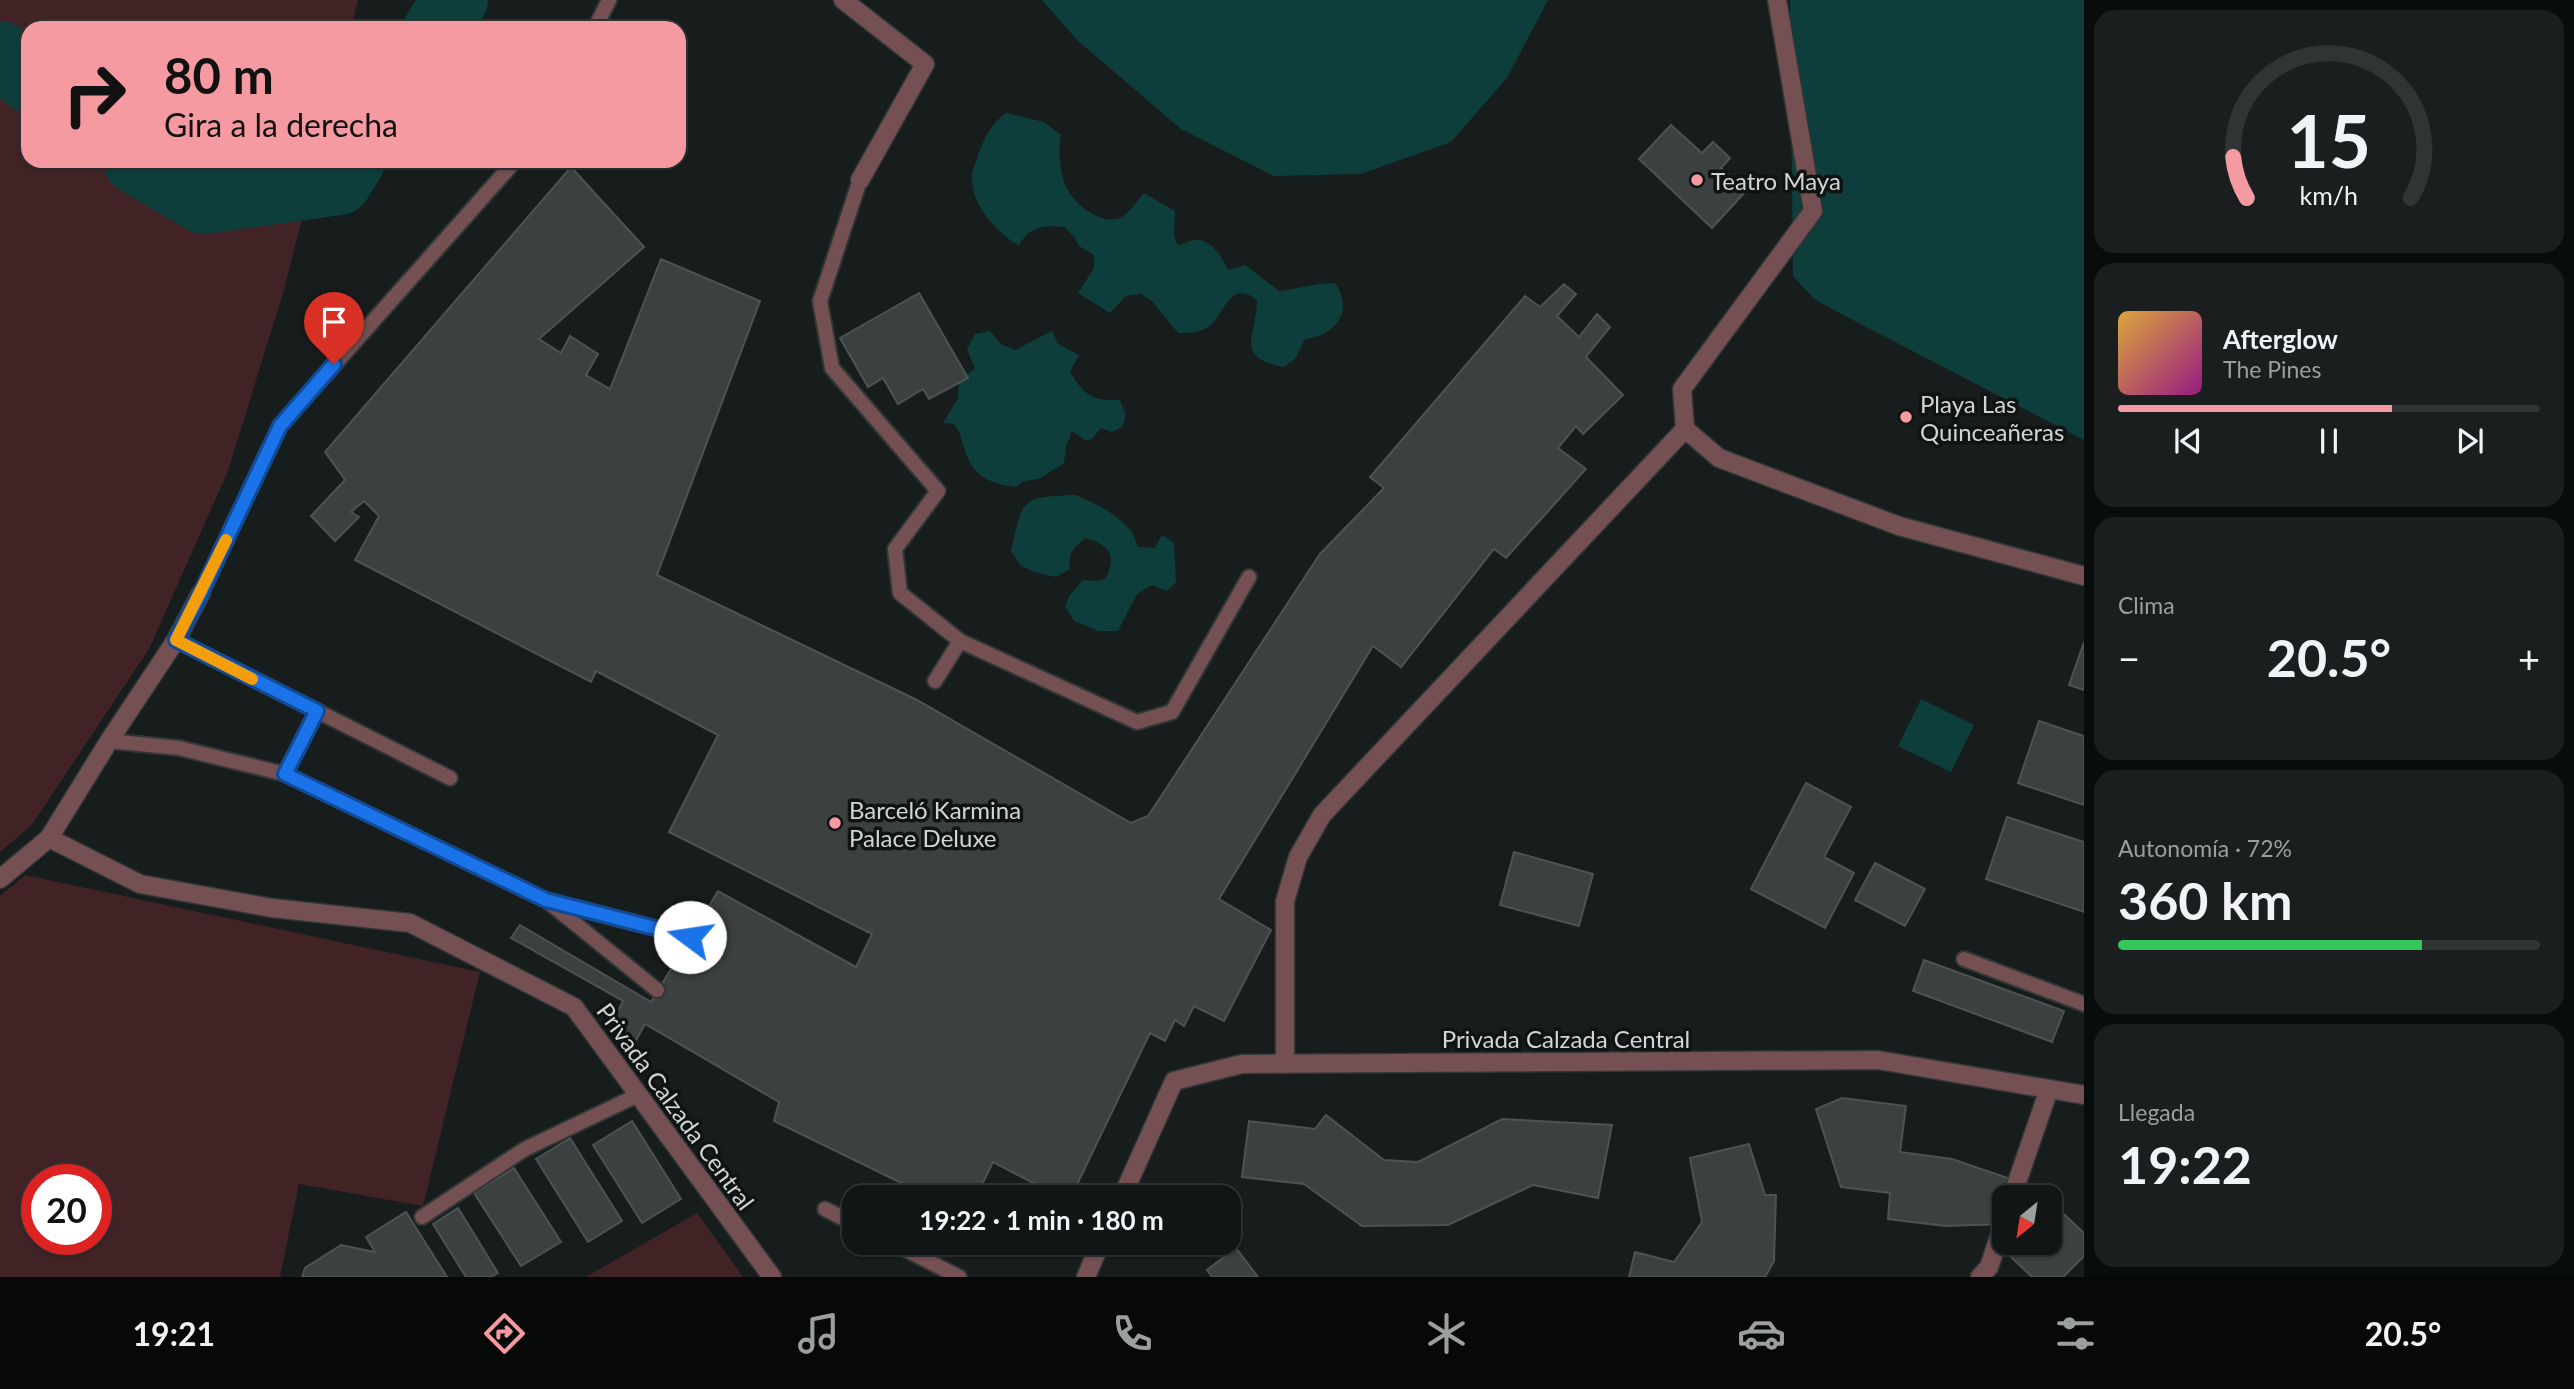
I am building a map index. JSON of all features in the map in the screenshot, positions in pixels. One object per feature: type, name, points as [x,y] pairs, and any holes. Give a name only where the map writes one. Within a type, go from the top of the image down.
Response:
[{"type":"street","points":[[843,0],[925,64],[860,180]]},
{"type":"street","points":[[1777,0],[1814,211],[1682,389],[1685,429],[1719,457],[1899,526],[2084,576]]},
{"type":"street","points":[[1285,1064],[1285,901],[1298,857],[1322,815],[1685,429]]},
{"type":"street","points":[[0,879],[49,838],[108,741],[176,640],[201,593]]},
{"type":"street","name":"Privada Calzada Central","points":[[49,838],[140,884],[272,908],[410,923],[574,1007],[772,1277]]},
{"type":"street","name":"Privada Calzada Central","points":[[1127,1185],[1174,1081],[1242,1064],[1878,1060],[2084,1095]]},
{"type":"street","points":[[2016,1185],[2049,1089]]},
{"type":"street","points":[[1086,1277],[1095,1255]]},
{"type":"street","points":[[1980,1277],[1989,1267],[1993,1255]]},
{"type":"lane","points":[[598,21],[609,0]]},
{"type":"lane","points":[[201,593],[280,426],[509,168]]},
{"type":"lane","points":[[860,180],[820,301],[832,368],[938,491],[895,549],[900,593],[960,641],[1137,722],[1172,712],[1249,576]]},
{"type":"lane","points":[[176,640],[450,779]]},
{"type":"lane","points":[[934,681],[960,641]]},
{"type":"lane","points":[[285,774],[317,711]]},
{"type":"lane","points":[[108,741],[179,748],[285,774],[546,900],[690,937]]},
{"type":"lane","points":[[546,900],[657,990]]},
{"type":"lane","points":[[1964,959],[2084,1004]]},
{"type":"lane","points":[[422,1217],[525,1149],[638,1095]]},
{"type":"lane","points":[[825,1209],[842,1218]]},
{"type":"lane","points":[[916,1255],[959,1277]]},
{"type":"shaded area","points":[[0,0],[358,0],[353,21],[21,21],[21,168],[315,168],[283,293],[228,471],[149,649],[31,826],[0,852]]},
{"type":"shaded area","points":[[25,875],[480,972],[423,1206],[299,1184],[280,1277],[0,1277],[0,896]]},
{"type":"shaded area","points":[[697,1213],[743,1277],[586,1277]]},
{"type":"water","points":[[1042,0],[1548,0],[1507,78],[1451,142],[1361,174],[1274,176],[1181,129],[1077,40]]},
{"type":"water","points":[[1790,0],[2084,0],[2084,440],[1814,299],[1793,276]]},
{"type":"water","points":[[1006,113],[1044,122],[1061,135],[1060,160],[1065,184],[1073,198],[1086,210],[1101,218],[1117,219],[1129,212],[1144,193],[1175,211],[1174,236],[1178,245],[1195,240],[1206,243],[1220,255],[1228,270],[1245,265],[1279,291],[1335,283],[1343,303],[1339,320],[1326,332],[1305,339],[1295,359],[1284,367],[1268,363],[1253,351],[1251,343],[1257,300],[1248,295],[1234,295],[1211,325],[1191,333],[1178,333],[1152,301],[1141,294],[1126,296],[1110,313],[1078,293],[1094,268],[1094,255],[1079,246],[1065,227],[1038,228],[1027,234],[1019,246],[995,226],[977,200],[973,190],[973,170],[986,136]]},
{"type":"water","points":[[990,331],[1001,344],[1015,350],[1052,331],[1058,344],[1079,355],[1070,372],[1080,387],[1096,398],[1120,400],[1126,415],[1122,427],[1112,432],[1101,428],[1092,439],[1085,440],[1072,431],[1064,463],[1039,479],[1024,481],[1016,487],[993,482],[980,475],[971,464],[954,424],[943,423],[958,398],[959,380],[975,369],[967,349],[975,334]]},
{"type":"water","points":[[1076,495],[1120,519],[1131,531],[1138,547],[1155,548],[1162,535],[1174,543],[1176,582],[1167,591],[1152,585],[1137,594],[1118,631],[1098,631],[1074,621],[1065,606],[1070,595],[1083,580],[1105,579],[1111,564],[1106,548],[1086,538],[1071,555],[1070,569],[1056,577],[1021,566],[1011,551],[1018,520],[1027,504],[1044,497]]},
{"type":"water","points":[[1921,699],[1974,725],[1951,772],[1898,746]]},
{"type":"building","name":"Teatro Maya","points":[[1671,125],[1702,153],[1713,142],[1730,158],[1721,168],[1746,191],[1712,228],[1639,159]]},
{"type":"building","points":[[572,168],[644,247],[539,339],[561,353],[570,336],[598,354],[586,375],[610,389],[661,259],[760,301],[657,575],[917,700],[1131,823],[1148,816],[1320,554],[1384,488],[1370,477],[1525,296],[1540,307],[1564,284],[1576,294],[1557,316],[1579,337],[1597,314],[1610,327],[1586,357],[1623,395],[1583,434],[1576,426],[1558,448],[1586,469],[1506,558],[1494,549],[1401,667],[1373,646],[1219,899],[1271,930],[1224,1021],[1194,1006],[1184,1026],[1175,1020],[1165,1041],[1150,1033],[1077,1185],[1037,1185],[993,1162],[982,1185],[905,1185],[774,1121],[779,1102],[645,1024],[634,1044],[609,1030],[623,1001],[511,938],[520,925],[651,1002],[718,891],[856,967],[872,934],[669,832],[718,735],[596,671],[591,682],[355,560],[379,516],[364,501],[351,512],[359,517],[335,541],[311,516],[345,480],[325,452]]},
{"type":"building","points":[[919,293],[968,378],[929,399],[923,389],[898,404],[883,378],[868,387],[840,338]]},
{"type":"building","points":[[2084,642],[2084,690],[2069,685]]},
{"type":"building","points":[[2039,721],[2084,736],[2084,805],[2018,783]]},
{"type":"building","points":[[1806,783],[1851,807],[1824,857],[1854,873],[1825,928],[1751,889]]},
{"type":"building","points":[[2007,817],[2084,842],[2084,912],[1986,879]]},
{"type":"building","points":[[1514,852],[1593,874],[1579,926],[1500,905]]},
{"type":"building","points":[[1875,863],[1925,889],[1905,926],[1855,900]]},
{"type":"building","points":[[1924,960],[2064,1011],[2052,1042],[1913,991]]},
{"type":"building","points":[[1842,1098],[1906,1106],[1900,1152],[1952,1159],[2028,1185],[1992,1185],[1992,1224],[1945,1226],[1888,1219],[1890,1193],[1841,1187],[1816,1109]]},
{"type":"building","points":[[1326,1115],[1384,1160],[1418,1162],[1502,1119],[1612,1125],[1598,1198],[1533,1185],[1448,1225],[1362,1226],[1304,1184],[1242,1177],[1249,1121],[1315,1129]]},
{"type":"building","points":[[632,1121],[681,1199],[642,1223],[593,1145]]},
{"type":"building","points":[[570,1138],[622,1221],[588,1242],[536,1159]]},
{"type":"building","points":[[1749,1144],[1765,1195],[1776,1195],[1774,1261],[1765,1277],[1629,1277],[1635,1252],[1674,1262],[1702,1222],[1690,1158]]},
{"type":"building","points":[[514,1168],[561,1242],[521,1266],[474,1193]]},
{"type":"building","points":[[458,1208],[498,1273],[491,1277],[466,1277],[433,1224]]},
{"type":"building","points":[[406,1212],[447,1277],[302,1277],[305,1268],[341,1245],[375,1252],[366,1237]]},
{"type":"building","points":[[2062,1212],[2084,1233],[2084,1256],[2063,1277],[2032,1277],[2009,1255],[2062,1255]]},
{"type":"building","points":[[1227,1255],[1241,1255],[1258,1277],[1212,1277],[1207,1270]]},
{"type":"waterway","points":[[442,21],[455,0]]},
{"type":"waterway","points":[[0,54],[21,73]]},
{"type":"waterway","points":[[148,168],[204,201],[339,182],[348,168]]},
{"type":"slow traffic","points":[[226,540],[176,640],[252,679]]},
{"type":"place","name":"Teatro Maya","points":[[1697,180]]},
{"type":"place","name":"Playa Las Quinceañeras","points":[[1906,417]]},
{"type":"place","name":"Barceló Karmina Palace Deluxe","points":[[835,823]]},
{"type":"route","points":[[334,364],[280,426],[176,640],[317,711],[285,774],[546,900],[690,937]]}]
